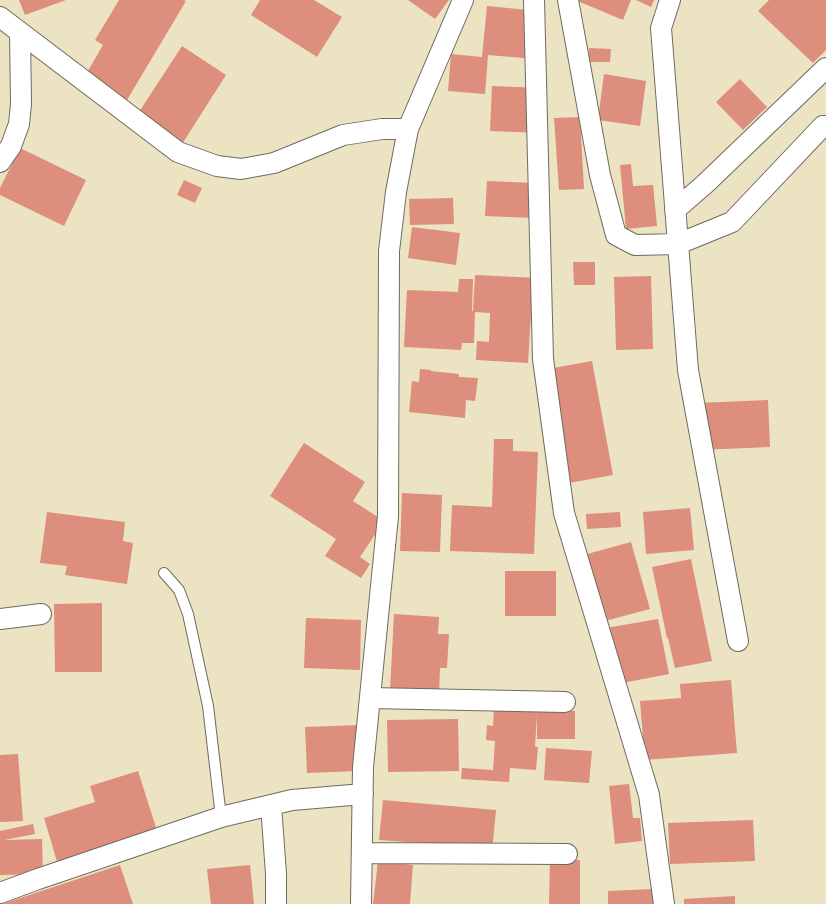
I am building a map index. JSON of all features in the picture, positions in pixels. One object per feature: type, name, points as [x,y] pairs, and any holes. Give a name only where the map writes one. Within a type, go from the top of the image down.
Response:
[{"type":"street","points":[[361,904],[363,767],[388,516],[389,251],[396,192],[408,129],[463,0]]},
{"type":"street","points":[[534,0],[542,360],[564,513],[649,795],[664,904]]},
{"type":"street","points":[[568,0],[600,175],[616,235],[635,245],[678,244],[732,222],[822,126],[826,126]]},
{"type":"street","points":[[670,0],[661,28],[688,370],[738,641]]},
{"type":"street","points":[[0,16],[178,152],[217,166],[241,169],[274,163],[343,135],[382,129],[408,129]]},
{"type":"street","points":[[0,162],[11,146],[19,124],[21,104],[20,33]]},
{"type":"street","points":[[675,210],[705,184],[826,68]]},
{"type":"street","points":[[0,619],[42,614]]},
{"type":"street","points":[[370,698],[565,702]]},
{"type":"street","points":[[0,893],[221,817],[292,800],[363,794]]},
{"type":"street","points":[[271,805],[276,874],[276,904]]},
{"type":"street","points":[[362,854],[567,854]]},
{"type":"lane","points":[[164,573],[178,590],[188,614],[208,706],[221,817]]},
{"type":"building","points":[[19,0],[66,0],[25,15]]},
{"type":"building","points":[[119,0],[186,1],[127,100],[85,76],[103,45],[95,40]]},
{"type":"building","points":[[260,0],[314,0],[342,17],[317,57],[251,15]]},
{"type":"building","points":[[408,0],[449,0],[435,19]]},
{"type":"building","points":[[575,0],[631,0],[623,20]]},
{"type":"building","points":[[636,0],[654,0],[651,7]]},
{"type":"building","points":[[769,0],[826,0],[826,50],[813,63],[758,11]]},
{"type":"building","points":[[487,6],[539,11],[535,59],[488,55],[485,94],[448,91],[451,54],[482,57]]},
{"type":"building","points":[[182,46],[226,75],[182,144],[137,115]]},
{"type":"building","points":[[589,48],[611,49],[610,62],[588,62]]},
{"type":"building","points":[[604,74],[646,81],[640,126],[598,120]]},
{"type":"building","points":[[740,79],[767,107],[743,130],[716,102]]},
{"type":"building","points":[[492,86],[542,88],[540,133],[490,131]]},
{"type":"building","points":[[580,117],[584,189],[559,190],[554,118]]},
{"type":"building","points":[[20,148],[86,180],[64,226],[0,195],[0,188]]},
{"type":"building","points":[[631,164],[633,186],[653,185],[657,226],[626,229],[620,165]]},
{"type":"building","points":[[184,180],[202,188],[195,203],[177,195]]},
{"type":"building","points":[[487,181],[534,183],[533,218],[485,216]]},
{"type":"building","points":[[453,198],[454,224],[410,225],[409,199]]},
{"type":"building","points":[[412,227],[460,233],[456,265],[408,258]]},
{"type":"building","points":[[573,262],[595,262],[595,285],[574,285]]},
{"type":"building","points":[[475,275],[539,278],[537,313],[531,313],[528,363],[476,360],[477,341],[489,342],[490,313],[475,312],[474,343],[462,343],[461,350],[404,347],[407,290],[458,292],[459,279],[473,279],[473,311]]},
{"type":"building","points":[[651,276],[653,349],[616,350],[614,277]]},
{"type":"building","points":[[592,361],[613,475],[569,483],[548,369]]},
{"type":"building","points":[[420,369],[459,374],[459,377],[478,378],[475,401],[466,400],[465,418],[409,412],[412,381],[419,382]]},
{"type":"building","points":[[768,400],[770,447],[700,450],[698,403]]},
{"type":"building","points":[[494,439],[513,439],[513,451],[538,452],[534,554],[450,551],[452,505],[492,507]]},
{"type":"building","points":[[304,443],[365,482],[353,501],[384,521],[360,557],[370,564],[361,578],[325,556],[336,539],[270,496]]},
{"type":"building","points":[[402,493],[442,495],[440,552],[400,551]]},
{"type":"building","points":[[690,508],[694,550],[646,554],[643,512]]},
{"type":"building","points":[[47,512],[125,522],[123,541],[133,543],[127,584],[65,575],[67,566],[40,563]]},
{"type":"building","points":[[620,512],[621,527],[587,529],[586,514]]},
{"type":"building","points":[[631,542],[650,609],[605,621],[587,554]]},
{"type":"building","points":[[691,559],[712,661],[675,668],[652,567]]},
{"type":"building","points":[[505,571],[556,571],[556,616],[505,616]]},
{"type":"building","points":[[102,603],[102,672],[55,672],[54,604]]},
{"type":"building","points":[[394,614],[439,617],[438,634],[449,634],[447,668],[440,668],[439,694],[390,691]]},
{"type":"building","points":[[306,618],[361,620],[360,670],[304,668]]},
{"type":"building","points":[[658,619],[669,674],[617,684],[606,628]]},
{"type":"building","points":[[731,680],[737,753],[645,760],[640,701],[681,698],[680,684]]},
{"type":"building","points":[[494,707],[537,711],[575,711],[575,739],[537,739],[537,715],[535,747],[538,747],[536,770],[510,768],[509,782],[461,779],[462,768],[493,770],[495,741],[486,740],[487,725],[493,726]]},
{"type":"building","points":[[458,719],[459,771],[388,772],[387,720]]},
{"type":"building","points":[[359,725],[360,771],[307,773],[305,727]]},
{"type":"building","points":[[546,748],[592,751],[589,783],[544,780]]},
{"type":"building","points":[[18,754],[23,821],[0,822],[0,755]]},
{"type":"building","points":[[138,771],[159,837],[59,868],[44,818],[95,802],[90,786]]},
{"type":"building","points":[[629,784],[633,818],[640,818],[642,841],[615,844],[609,786]]},
{"type":"building","points":[[383,800],[496,810],[492,851],[379,840]]},
{"type":"building","points":[[753,820],[755,861],[670,864],[668,823]]},
{"type":"building","points":[[33,824],[35,834],[4,840],[42,839],[43,874],[0,875],[0,831]]},
{"type":"building","points":[[550,859],[580,860],[580,904],[549,904]]},
{"type":"building","points":[[378,861],[413,865],[410,904],[373,904]]},
{"type":"building","points":[[120,865],[133,904],[2,904]]},
{"type":"building","points":[[250,865],[254,904],[211,904],[207,869]]},
{"type":"building","points":[[653,889],[654,904],[608,904],[608,891]]},
{"type":"building","points":[[735,896],[735,904],[684,904],[684,899]]}]
